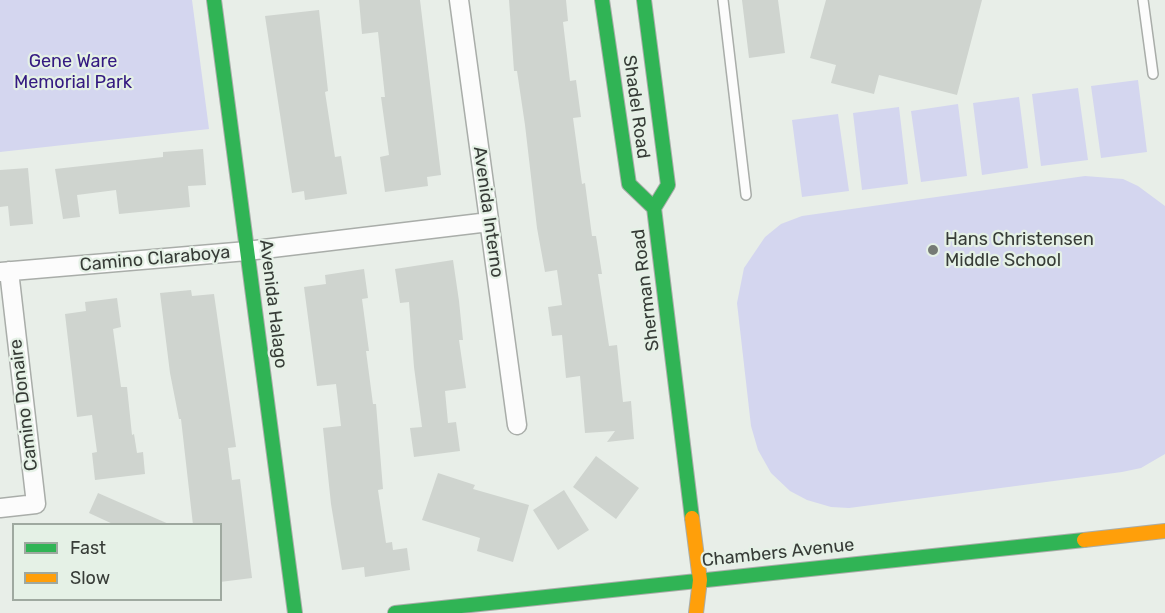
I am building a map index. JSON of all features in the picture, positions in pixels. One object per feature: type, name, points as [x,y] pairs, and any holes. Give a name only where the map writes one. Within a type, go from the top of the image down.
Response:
[{"type":"street","name":"Avenida Halago","points":[[214,0],[295,613]]},
{"type":"street","name":"Avenida Interno","points":[[459,0],[517,425]]},
{"type":"street","name":"Shadel Road","points":[[602,0],[629,184],[654,208]]},
{"type":"street","name":"Sherman Road","points":[[640,0],[668,185],[654,208],[700,580],[696,613]]},
{"type":"street","name":"Camino Claraboya","points":[[4,272],[248,251],[489,222]]},
{"type":"street","name":"Camino Donaire","points":[[0,508],[36,504],[4,272]]},
{"type":"street","name":"Chambers Avenue","points":[[395,613],[1165,531]]},
{"type":"street","name":"Sherman Road","points":[[700,580],[712,605]]},
{"type":"lane","points":[[723,0],[746,195]]},
{"type":"lane","points":[[1143,0],[1153,74]]},
{"type":"green space","name":"Gene Ware Memorial Park","points":[[0,0],[192,0],[209,129],[0,152]]},
{"type":"green space","points":[[1138,80],[1147,152],[1101,158],[1091,86]]},
{"type":"green space","points":[[1078,88],[1088,160],[1041,166],[1032,94]]},
{"type":"green space","points":[[1019,97],[1028,168],[982,175],[973,103]]},
{"type":"green space","points":[[958,104],[967,176],[921,182],[911,111]]},
{"type":"green space","points":[[899,107],[908,184],[862,190],[853,113]]},
{"type":"green space","points":[[838,114],[849,191],[802,197],[792,120]]},
{"type":"green space","points":[[1085,176],[1123,179],[1138,186],[1165,206],[1165,454],[1141,468],[1122,472],[849,508],[831,507],[807,500],[790,491],[771,473],[758,450],[751,426],[737,303],[744,268],[765,237],[781,224],[802,216]]},
{"type":"building","points":[[359,0],[420,0],[441,175],[427,177],[428,186],[385,192],[380,157],[389,155],[381,97],[385,97],[378,32],[362,34]]},
{"type":"building","points":[[509,0],[566,0],[568,21],[563,22],[570,81],[576,80],[581,117],[573,118],[582,184],[585,183],[592,236],[596,236],[602,274],[598,274],[609,346],[617,345],[623,402],[631,401],[634,439],[607,442],[615,431],[585,433],[580,376],[566,378],[562,335],[552,336],[548,307],[562,305],[557,270],[545,272],[537,228],[525,125],[517,71],[514,71]]},
{"type":"building","points":[[742,0],[778,0],[785,53],[749,58]]},
{"type":"building","points":[[826,0],[982,0],[957,95],[879,75],[874,94],[831,83],[836,65],[810,58]]},
{"type":"building","points":[[319,10],[328,91],[325,92],[335,157],[341,156],[347,194],[305,200],[304,191],[292,193],[265,16]]},
{"type":"building","points":[[203,149],[206,185],[188,186],[190,207],[119,214],[116,190],[77,195],[80,217],[63,219],[55,169],[163,157],[163,152]]},
{"type":"building","points":[[28,168],[33,224],[10,226],[8,206],[0,207],[0,170]]},
{"type":"building","points":[[453,260],[463,340],[459,340],[466,388],[445,391],[448,423],[456,422],[460,451],[414,457],[410,428],[422,427],[409,302],[400,303],[395,269]]},
{"type":"building","points":[[364,269],[368,298],[362,299],[369,351],[366,351],[373,404],[376,404],[383,489],[378,490],[386,543],[392,542],[393,550],[407,548],[410,570],[365,577],[364,567],[342,570],[331,504],[323,428],[341,426],[336,384],[317,386],[304,287],[326,284],[325,275]]},
{"type":"building","points":[[191,290],[192,296],[214,294],[236,447],[228,448],[232,480],[240,479],[252,578],[222,582],[222,523],[193,523],[181,419],[179,419],[170,373],[160,293]]},
{"type":"building","points":[[117,298],[121,327],[113,329],[121,387],[127,387],[132,435],[134,434],[137,453],[143,452],[145,474],[95,480],[92,453],[97,452],[92,415],[77,417],[65,314],[86,311],[85,302]]},
{"type":"building","points":[[596,456],[639,488],[616,519],[573,487]]},
{"type":"building","points":[[438,473],[475,485],[473,489],[529,505],[513,562],[477,551],[480,538],[422,520]]},
{"type":"building","points":[[564,490],[589,530],[558,550],[533,510]]},
{"type":"building","points":[[98,493],[166,523],[111,523],[89,513]]},
{"type":"traffic: fast","points":[[214,0],[295,613]]},
{"type":"traffic: fast","points":[[602,0],[629,184],[654,208]]},
{"type":"traffic: fast","points":[[644,0],[668,185],[654,208],[692,518]]},
{"type":"traffic: fast","points":[[395,613],[1084,540]]},
{"type":"traffic: slow","points":[[692,518],[700,580],[696,613]]},
{"type":"traffic: slow","points":[[1084,540],[1165,531]]},
{"type":"place","name":"Hans Christensen Middle School","points":[[933,250]]}]
